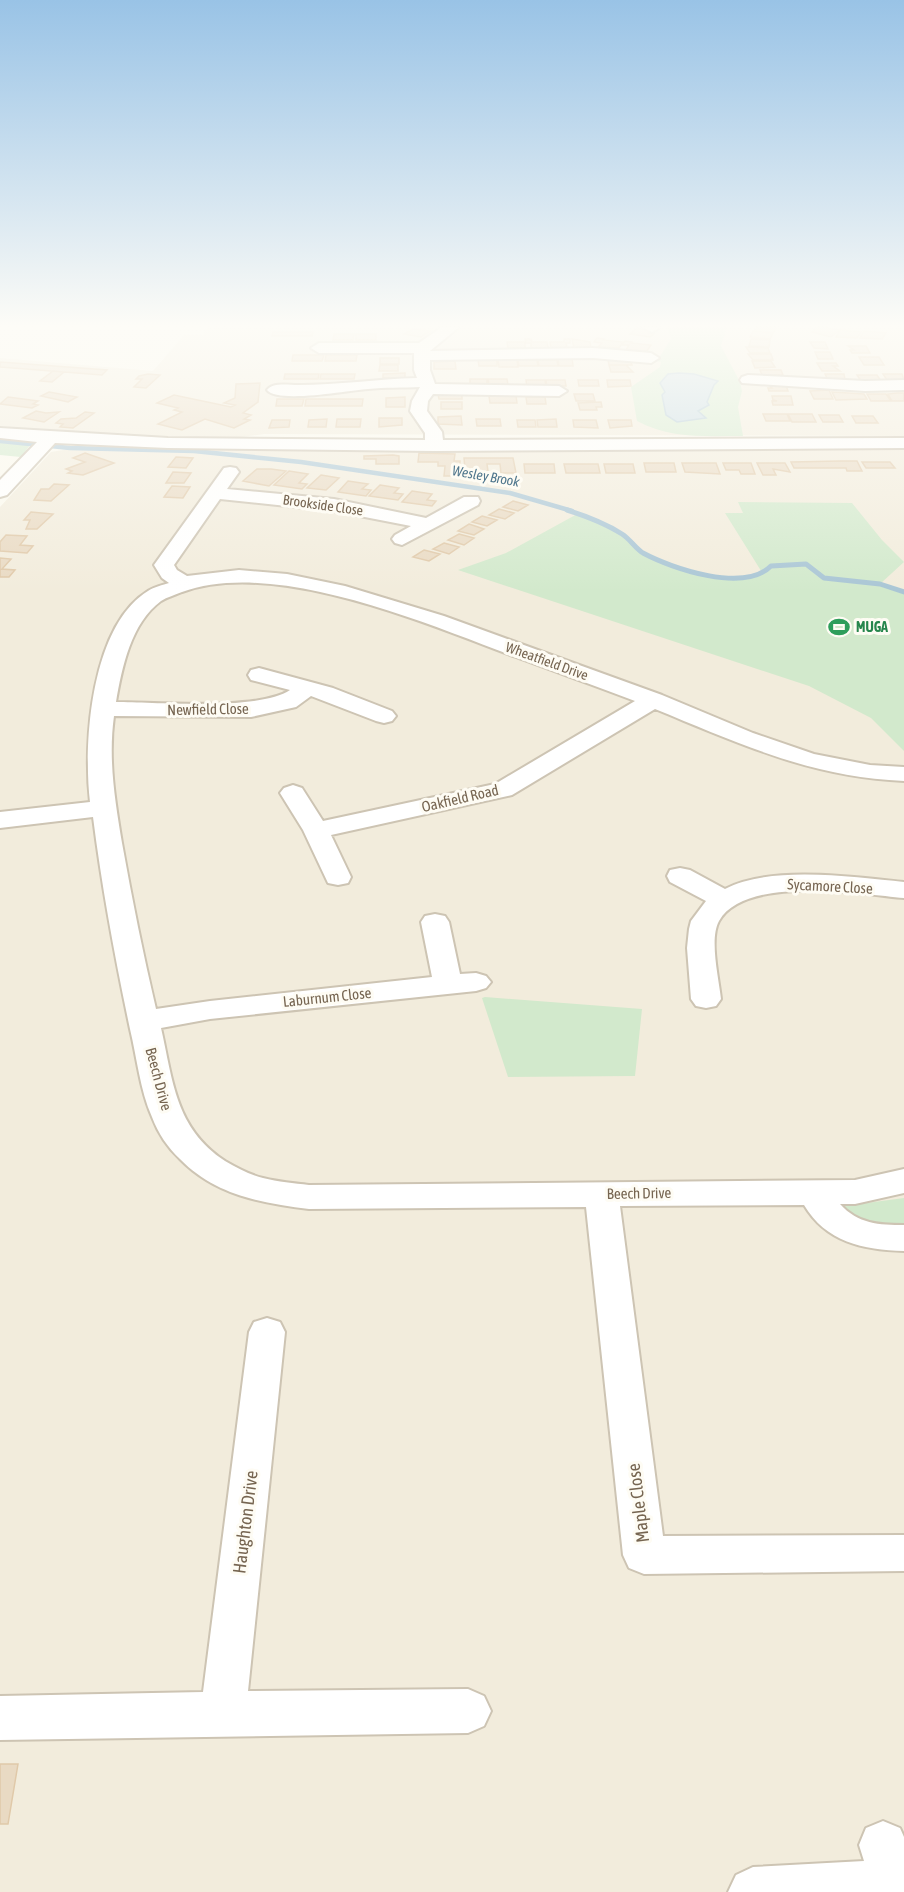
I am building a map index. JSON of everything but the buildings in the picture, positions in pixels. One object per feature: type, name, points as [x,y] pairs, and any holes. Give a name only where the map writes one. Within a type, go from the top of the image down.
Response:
[{"type":"street","points":[[418,415],[420,421],[433,432],[435,446]]},
{"type":"street","points":[[756,435],[754,428],[904,431]]},
{"type":"street","points":[[0,433],[44,444],[147,442],[435,446],[904,443]]},
{"type":"street","points":[[0,491],[44,444]]},
{"type":"street","points":[[184,583],[169,574],[164,566],[230,472]]},
{"type":"street","name":"Brookside Close","points":[[216,493],[334,505],[428,524]]},
{"type":"street","points":[[402,539],[471,501]]},
{"type":"street","name":"Wheatfield Drive","points":[[184,583],[218,576],[247,577],[291,582],[358,597],[449,625],[654,700],[796,759],[854,771],[904,774]]},
{"type":"street","name":"Beech Drive","points":[[184,583],[152,597],[135,615],[117,655],[103,709],[99,749],[104,808],[118,906],[164,1106],[180,1140],[202,1162],[261,1191],[309,1197],[855,1192],[904,1180]]},
{"type":"street","points":[[259,675],[308,688],[384,716]]},
{"type":"street","name":"Newfield Close","points":[[103,709],[251,710],[288,702],[308,688]]},
{"type":"street","name":"Oakfield Road","points":[[316,830],[503,790],[654,700]]},
{"type":"street","points":[[293,793],[316,830],[338,877]]},
{"type":"street","points":[[0,820],[104,808]]},
{"type":"street","points":[[680,876],[722,899],[705,921],[702,935],[706,999]]},
{"type":"street","name":"Sycamore Close","points":[[722,899],[746,890],[780,884],[904,890]]},
{"type":"street","name":"Laburnum Close","points":[[144,1021],[210,1010],[462,983],[435,922]]},
{"type":"street","points":[[813,1191],[822,1209],[836,1223],[852,1232],[883,1238],[904,1238]]},
{"type":"street","name":"Maple Close","points":[[601,1193],[644,1555],[904,1553]]},
{"type":"street","name":"Haughton Drive","points":[[223,1713],[267,1332]]},
{"type":"street","points":[[0,1718],[468,1711]]},
{"type":"street","points":[[753,1892],[893,1874]]},
{"type":"shaded area","points":[[0,415],[904,415],[904,436],[264,434],[235,438],[78,434],[0,426]]},
{"type":"shaded area","points":[[81,447],[904,447],[904,1892],[0,1892],[0,507],[51,452]]},
{"type":"green space","points":[[636,415],[739,415],[743,436],[675,434],[637,421]]},
{"type":"green space","points":[[0,438],[33,441],[21,457],[0,455]]},
{"type":"green space","points":[[738,502],[852,503],[882,540],[904,562],[880,584],[904,592],[904,751],[871,718],[809,686],[458,570],[506,553],[579,513],[624,535],[642,552],[704,576],[729,578],[763,574],[725,513],[743,513]]},
{"type":"green space","points":[[482,998],[642,1009],[635,1076],[508,1077]]},
{"type":"green space","points":[[904,1198],[904,1227],[866,1226],[845,1211],[844,1206]]},
{"type":"water","points":[[666,415],[703,415],[706,418],[677,422]]},
{"type":"waterway","name":"Wesley Brook","points":[[0,441],[70,448],[194,451],[301,462],[510,493],[572,511]]},
{"type":"waterway","name":"Wesley Brook","points":[[567,510],[616,530],[643,553],[672,566],[708,576],[744,578],[759,574],[771,566],[806,564],[824,578],[880,584],[904,592]]},
{"type":"place","name":"MUGA","points":[[839,627]]}]
